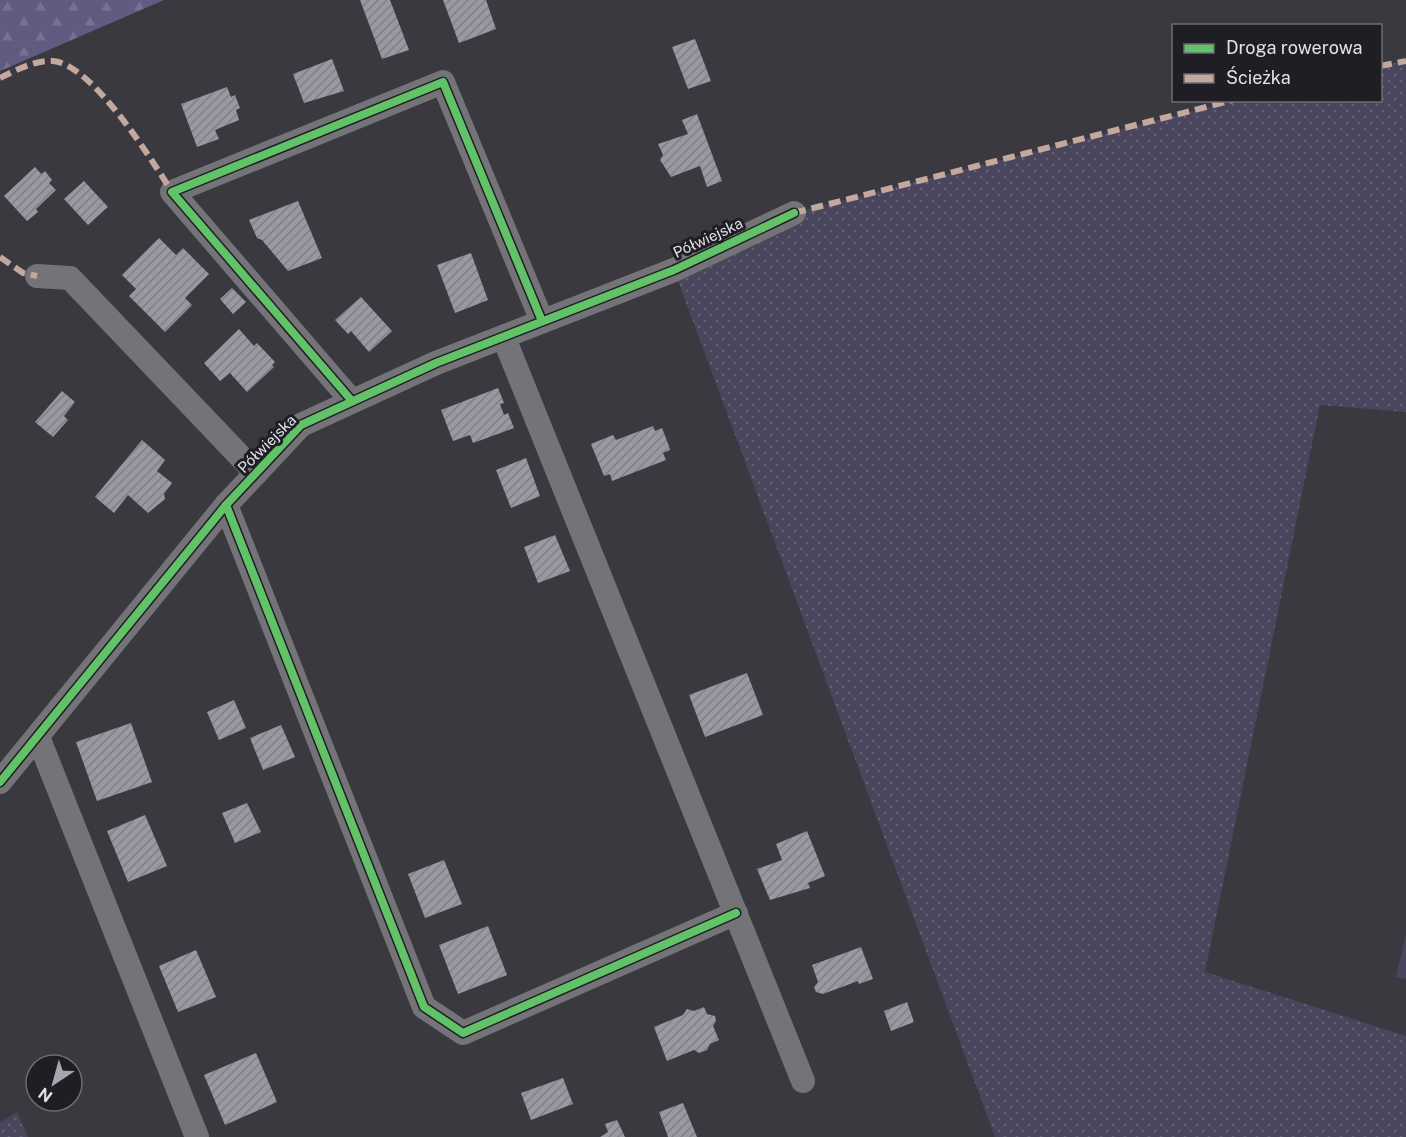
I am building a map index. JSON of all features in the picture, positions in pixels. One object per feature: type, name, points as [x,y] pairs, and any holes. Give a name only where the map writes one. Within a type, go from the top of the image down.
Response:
[{"type":"street","points":[[352,401],[172,192],[443,82],[542,321]]},
{"type":"street","name":"Półwiejska","points":[[0,782],[226,505],[301,425],[436,363],[674,270],[794,213]]},
{"type":"street","name":"Półwiejska","points":[[37,276],[70,278],[256,473]]},
{"type":"street","points":[[504,338],[803,1080]]},
{"type":"street","points":[[226,505],[424,1007],[463,1033],[735,913]]},
{"type":"street","points":[[39,737],[197,1137]]},
{"type":"shaded area","points":[[1406,61],[1406,412],[1320,405],[1205,972],[1406,1036],[1406,1137],[995,1137],[674,270],[794,213],[1229,102],[1382,102],[1382,66]]},
{"type":"shaded area","points":[[1406,934],[1406,979],[1396,977]]},
{"type":"shaded area","points":[[17,1112],[28,1137],[0,1137],[0,1123]]},
{"type":"green space","points":[[0,0],[164,0],[0,71]]},
{"type":"building","points":[[360,0],[390,0],[409,50],[382,59]]},
{"type":"building","points":[[443,0],[486,0],[496,29],[459,43]]},
{"type":"building","points":[[695,39],[711,81],[688,89],[672,47]]},
{"type":"building","points":[[332,59],[344,91],[304,103],[293,74]]},
{"type":"building","points":[[227,87],[231,97],[235,95],[240,108],[236,110],[239,120],[215,130],[219,139],[197,147],[181,104]]},
{"type":"building","points":[[697,114],[722,181],[707,187],[700,166],[671,177],[660,160],[663,155],[658,144],[688,134],[682,120]]},
{"type":"building","points":[[35,167],[41,174],[45,171],[52,180],[49,183],[56,190],[36,209],[38,212],[27,221],[4,196]]},
{"type":"building","points":[[84,181],[108,207],[88,225],[64,199]]},
{"type":"building","points":[[298,201],[322,258],[288,271],[262,240],[257,238],[249,220]]},
{"type":"building","points":[[159,238],[176,255],[183,248],[209,274],[185,298],[192,305],[165,332],[129,296],[136,289],[122,275]]},
{"type":"building","points":[[471,253],[488,300],[455,313],[437,265]]},
{"type":"building","points":[[232,288],[246,302],[233,314],[220,299]]},
{"type":"building","points":[[361,297],[392,331],[369,352],[351,331],[348,334],[335,320]]},
{"type":"building","points":[[239,329],[254,346],[257,343],[275,362],[272,365],[274,367],[247,392],[230,373],[220,381],[204,363]]},
{"type":"building","points":[[498,388],[504,403],[500,404],[504,415],[508,413],[514,428],[473,443],[470,435],[453,441],[441,410]]},
{"type":"building","points":[[62,391],[75,402],[64,416],[68,420],[53,437],[35,422]]},
{"type":"building","points":[[653,426],[655,431],[662,428],[669,446],[670,450],[663,453],[666,460],[612,481],[610,474],[604,476],[591,444],[613,435],[616,440]]},
{"type":"building","points":[[142,440],[165,460],[157,471],[172,483],[164,494],[165,499],[148,513],[128,495],[114,513],[95,497]]},
{"type":"building","points":[[526,458],[540,496],[511,508],[496,470]]},
{"type":"building","points":[[555,535],[570,571],[538,583],[524,547]]},
{"type":"building","points":[[747,673],[763,715],[705,737],[689,695]]},
{"type":"building","points":[[234,700],[246,728],[219,740],[207,712]]},
{"type":"building","points":[[131,723],[152,782],[97,801],[76,742]]},
{"type":"building","points":[[281,725],[295,757],[263,770],[250,738]]},
{"type":"building","points":[[247,803],[261,832],[235,843],[222,813]]},
{"type":"building","points":[[145,815],[167,866],[128,882],[107,831]]},
{"type":"building","points":[[807,831],[825,876],[808,883],[810,888],[770,900],[757,869],[782,860],[776,844]]},
{"type":"building","points":[[444,860],[462,904],[425,918],[408,874]]},
{"type":"building","points":[[488,926],[507,975],[458,994],[439,945]]},
{"type":"building","points":[[861,947],[873,979],[859,984],[858,981],[823,994],[816,992],[814,987],[818,982],[812,965]]},
{"type":"building","points":[[196,950],[216,997],[178,1012],[159,966]]},
{"type":"building","points":[[907,1002],[914,1022],[891,1031],[884,1011]]},
{"type":"building","points":[[704,1007],[707,1014],[715,1016],[716,1021],[713,1026],[719,1040],[710,1044],[707,1050],[699,1053],[694,1050],[667,1061],[654,1027],[683,1015],[687,1009],[694,1011]]},
{"type":"building","points":[[256,1053],[277,1102],[225,1125],[204,1075]]},
{"type":"building","points":[[563,1078],[573,1104],[531,1120],[521,1093]]},
{"type":"building","points":[[683,1103],[697,1137],[668,1137],[659,1112]]},
{"type":"building","points":[[617,1120],[625,1137],[600,1137],[608,1132],[605,1124]]},
{"type":"marked path","points":[[0,78],[39,62],[53,61],[68,66],[103,95],[136,137],[172,192]]},
{"type":"marked path","points":[[1382,66],[1406,61]]},
{"type":"marked path","points":[[794,213],[1225,102]]},
{"type":"marked path","points":[[0,257],[23,273],[37,276]]},
{"type":"cycle path","points":[[352,401],[172,192],[443,82],[542,321]]},
{"type":"cycle path","points":[[0,782],[226,505],[301,425],[436,363],[674,270],[794,213]]},
{"type":"cycle path","points":[[226,505],[424,1007],[463,1033],[736,913]]}]
